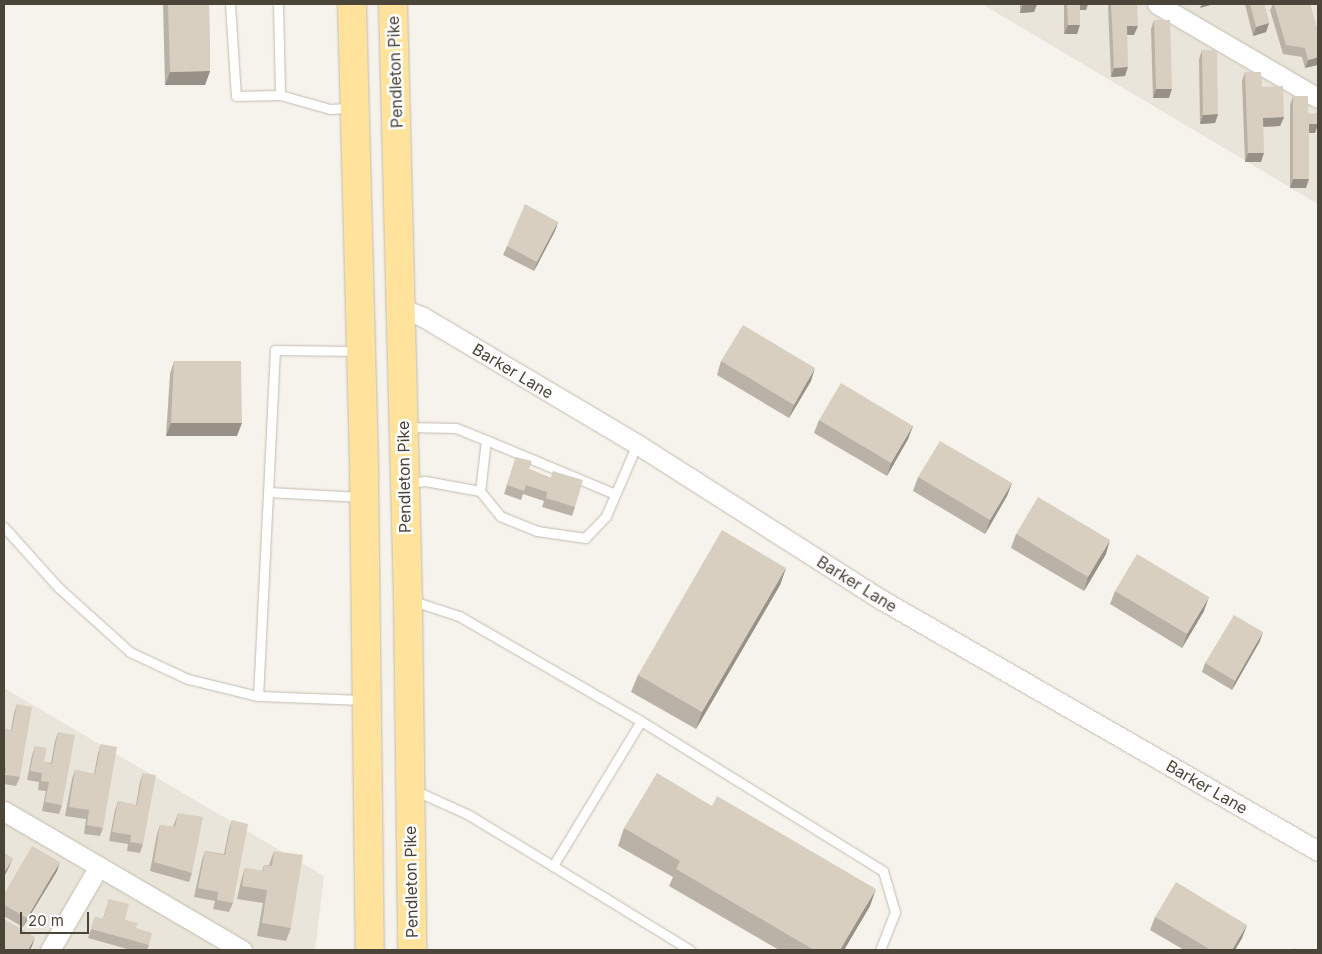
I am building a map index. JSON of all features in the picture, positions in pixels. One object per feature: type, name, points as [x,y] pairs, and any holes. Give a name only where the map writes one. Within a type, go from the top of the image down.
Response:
[{"type":"main road","points":[[352,4],[364,498],[370,950]]},
{"type":"main road","name":"Pendleton Pike","points":[[393,4],[408,599],[412,950]]},
{"type":"street","points":[[1157,4],[1318,98]]},
{"type":"street","name":"Barker Lane","points":[[401,308],[423,317],[637,444],[882,600],[1318,851]]},
{"type":"street","points":[[4,811],[242,950]]},
{"type":"street","points":[[50,950],[99,866]]},
{"type":"lane","points":[[230,4],[237,63],[236,96],[280,94],[330,109],[354,108]]},
{"type":"lane","points":[[278,4],[276,30],[280,94]]},
{"type":"lane","points":[[258,696],[276,350],[360,351]]},
{"type":"lane","points":[[403,427],[456,428],[616,494]]},
{"type":"lane","points":[[480,491],[486,440]]},
{"type":"lane","points":[[404,484],[425,481],[480,491],[500,516],[537,530],[585,538],[606,516],[637,444]]},
{"type":"lane","points":[[268,492],[364,498]]},
{"type":"lane","points":[[4,527],[59,588],[130,652],[188,679],[258,696],[366,700]]},
{"type":"lane","points":[[408,599],[459,616],[641,721],[882,871],[895,912],[880,950]]},
{"type":"lane","points":[[553,866],[641,721]]},
{"type":"lane","points":[[410,789],[467,814],[690,950]]},
{"type":"shaded area","points":[[982,4],[1318,4],[1318,204]]},
{"type":"shaded area","points":[[4,688],[324,876],[315,950],[4,950]]},
{"type":"building","points":[[168,4],[209,4],[210,71],[170,72]]},
{"type":"building","points":[[1067,4],[1080,4],[1080,25],[1068,25]]},
{"type":"building","points":[[1111,4],[1137,4],[1138,26],[1127,26],[1128,67],[1114,68]]},
{"type":"building","points":[[1250,4],[1264,4],[1269,23],[1256,27]]},
{"type":"building","points":[[1274,4],[1310,4],[1318,33],[1318,57],[1308,60],[1305,48],[1286,45]]},
{"type":"building","points":[[1154,20],[1170,20],[1172,89],[1156,89]]},
{"type":"building","points":[[1202,50],[1217,50],[1218,114],[1203,115]]},
{"type":"building","points":[[1245,72],[1261,72],[1262,87],[1283,86],[1284,117],[1263,118],[1264,153],[1248,153]]},
{"type":"building","points":[[1293,96],[1308,96],[1308,114],[1318,113],[1318,124],[1309,124],[1309,179],[1293,179]]},
{"type":"building","points":[[525,204],[558,222],[537,262],[507,246]]},
{"type":"building","points":[[743,325],[815,368],[794,405],[721,361]]},
{"type":"building","points":[[174,361],[241,361],[242,423],[171,423]]},
{"type":"building","points":[[841,383],[913,426],[891,463],[819,420]]},
{"type":"building","points":[[940,441],[1012,483],[990,520],[918,477]]},
{"type":"building","points":[[516,457],[532,461],[529,469],[551,478],[553,471],[583,480],[575,507],[546,498],[547,492],[526,485],[524,491],[507,485]]},
{"type":"building","points":[[1038,497],[1110,540],[1088,577],[1016,534]]},
{"type":"building","points":[[722,530],[786,568],[702,712],[638,675]]},
{"type":"building","points":[[1137,554],[1209,597],[1187,634],[1115,591]]},
{"type":"building","points":[[1234,615],[1263,632],[1235,681],[1205,663]]},
{"type":"building","points":[[17,704],[32,707],[20,777],[5,775],[6,768],[4,767],[4,729],[12,730]]},
{"type":"building","points":[[58,732],[75,735],[62,805],[45,802],[49,782],[41,781],[42,773],[30,771],[35,746],[47,748],[44,762],[52,764]]},
{"type":"building","points":[[101,744],[117,747],[103,828],[87,825],[89,810],[69,807],[75,770],[95,774]]},
{"type":"building","points":[[143,773],[156,775],[143,844],[130,842],[131,835],[112,832],[118,801],[137,805]]},
{"type":"building","points":[[657,773],[712,806],[717,796],[876,889],[840,950],[814,950],[676,869],[680,861],[624,828]]},
{"type":"building","points":[[178,813],[203,817],[192,873],[154,862],[160,825],[175,827]]},
{"type":"building","points":[[232,820],[248,824],[233,903],[217,900],[218,892],[198,888],[205,851],[225,855]]},
{"type":"building","points":[[32,846],[60,862],[27,918],[4,905],[4,894]]},
{"type":"building","points":[[274,851],[303,855],[291,928],[262,923],[267,890],[242,886],[245,868],[263,871],[264,865],[272,866]]},
{"type":"building","points":[[4,853],[13,858],[4,873]]},
{"type":"building","points":[[1176,882],[1247,925],[1232,950],[1211,950],[1155,917]]},
{"type":"building","points":[[109,899],[129,904],[125,920],[138,923],[136,928],[152,933],[149,945],[91,929],[95,917],[103,919]]},
{"type":"building","points":[[4,919],[35,937],[28,950],[4,950]]}]
